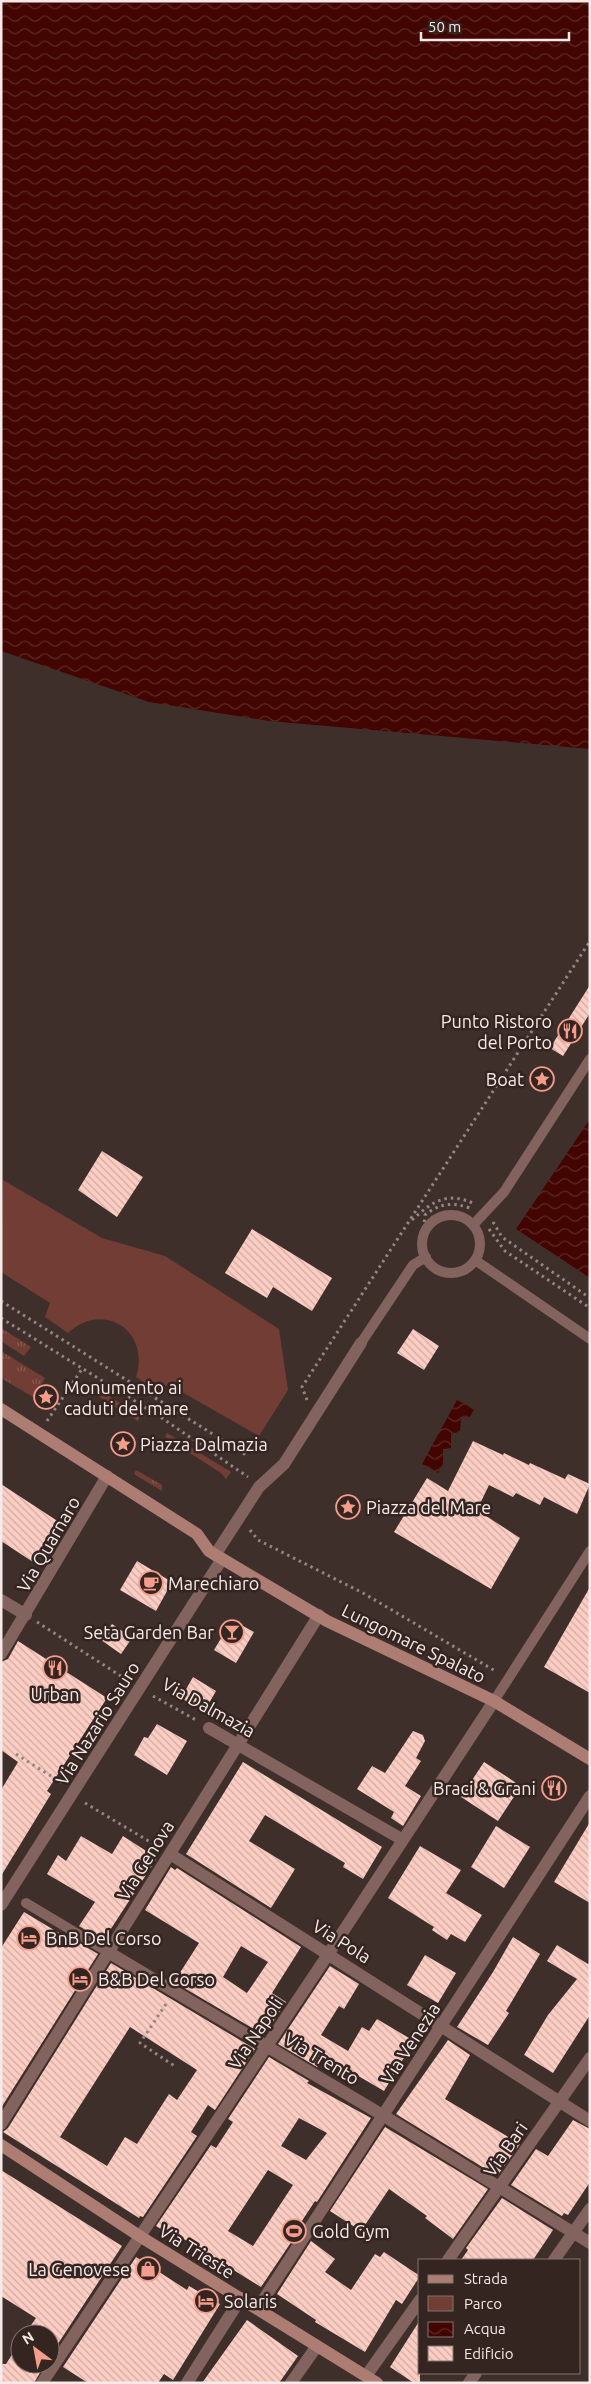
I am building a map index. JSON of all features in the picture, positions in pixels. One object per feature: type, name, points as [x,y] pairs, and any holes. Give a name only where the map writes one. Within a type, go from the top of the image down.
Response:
[{"type":"street","name":"Via Nazario Sauro","points":[[1,1906],[139,1688],[219,1557],[256,1492],[284,1464],[361,1343]]},
{"type":"street","name":"Lungomare Spalato","points":[[1,1409],[197,1534],[209,1551],[318,1616],[494,1702],[590,1759]]},
{"type":"street","name":"Via Quarnaro","points":[[1,1654],[108,1476]]},
{"type":"street","points":[[1,1600],[26,1615]]},
{"type":"street","name":"Via Genova","points":[[1,2124],[318,1616]]},
{"type":"street","name":"Via Napoli","points":[[42,2383],[141,2237],[494,1702]]},
{"type":"street","name":"Via Dalmazia","points":[[209,1728],[403,1840]]},
{"type":"street","name":"Via Venezia","points":[[258,2308],[590,1796]]},
{"type":"street","name":"Via Pola","points":[[170,1854],[329,1953],[590,2121]]},
{"type":"street","name":"Via Trento","points":[[108,1952],[500,2186],[590,2243]]},
{"type":"street","name":"Via Bari","points":[[449,2259],[590,2058]]},
{"type":"street","name":"Via Trieste","points":[[1,2145],[141,2237],[372,2379]]},
{"type":"street","points":[[555,2259],[590,2209]]},
{"type":"street","points":[[186,2383],[241,2298]]},
{"type":"street","points":[[372,2379],[418,2303]]},
{"type":"street","points":[[291,2383],[317,2346]]},
{"type":"lane","points":[[472,1225],[483,1216],[504,1192],[590,1059]]},
{"type":"lane","points":[[442,1216],[460,1216],[472,1225],[479,1234],[480,1243],[475,1260],[468,1267],[452,1273],[434,1268],[426,1257],[422,1244],[424,1236],[434,1221],[442,1216]]},
{"type":"lane","points":[[361,1343],[413,1265],[426,1257]]},
{"type":"lane","points":[[475,1260],[590,1339]]},
{"type":"lane","points":[[494,1702],[590,1551]]},
{"type":"lane","name":"Via Trento","points":[[26,1903],[108,1952]]},
{"type":"path","points":[[306,1395],[302,1387],[590,941]]},
{"type":"path","points":[[406,1226],[432,1204],[447,1197],[458,1197],[467,1200],[478,1205],[505,1251],[590,1308]]},
{"type":"path","points":[[424,1236],[425,1215],[436,1207],[452,1203],[469,1208],[483,1216],[502,1238],[590,1298]]},
{"type":"path","points":[[1,1301],[246,1455]]},
{"type":"path","points":[[1,1318],[159,1416],[246,1475]]},
{"type":"path","points":[[40,1434],[82,1369]]},
{"type":"path","points":[[248,1526],[258,1540],[363,1593],[510,1679]]},
{"type":"path","name":"Via Dalmazia","points":[[26,1615],[139,1688],[209,1728]]},
{"type":"path","points":[[16,1754],[62,1784]]},
{"type":"path","points":[[72,1795],[170,1854]]},
{"type":"path","points":[[174,1991],[140,2043],[176,2067]]},
{"type":"green space","points":[[3,1180],[102,1238],[165,1256],[279,1329],[288,1390],[259,1436],[168,1384],[157,1392],[136,1377],[139,1361],[137,1346],[130,1334],[121,1325],[109,1320],[96,1319],[82,1324],[68,1333],[45,1317],[50,1303],[1,1272]]},
{"type":"green space","points":[[1,1328],[31,1347],[24,1356],[1,1341]]},
{"type":"green space","points":[[1,1351],[45,1378],[39,1389],[48,1395],[43,1403],[1,1378]]},
{"type":"green space","points":[[101,1391],[139,1415],[138,1421],[98,1396]]},
{"type":"green space","points":[[167,1433],[231,1472],[226,1479],[221,1473],[165,1437]]},
{"type":"green space","points":[[136,1470],[162,1485],[162,1491],[134,1474]]},
{"type":"water","points":[[1,1],[590,1],[590,749],[269,721],[149,702],[1,651]]},
{"type":"water","points":[[590,1119],[590,1278],[516,1229]]},
{"type":"water","points":[[457,1400],[474,1409],[470,1417],[461,1417],[460,1432],[451,1434],[451,1448],[443,1449],[443,1464],[438,1473],[422,1464]]},
{"type":"building","name":"Punto Ristoro del Porto","points":[[590,985],[590,1013],[563,1056],[550,1048]]},
{"type":"building","points":[[102,1151],[143,1177],[117,1217],[78,1190]]},
{"type":"building","points":[[252,1229],[332,1278],[312,1311],[273,1287],[267,1298],[225,1273]]},
{"type":"building","points":[[413,1329],[439,1346],[424,1370],[397,1353]]},
{"type":"building","points":[[473,1441],[565,1479],[568,1474],[590,1484],[577,1514],[544,1497],[540,1505],[516,1493],[513,1497],[489,1485],[477,1510],[520,1538],[491,1589],[394,1532],[427,1478],[448,1491]]},
{"type":"building","points":[[1,1484],[59,1522],[33,1562],[1,1541]]},
{"type":"building","points":[[137,1561],[172,1582],[156,1611],[120,1590]]},
{"type":"building","points":[[590,1587],[590,1693],[544,1667]]},
{"type":"building","points":[[232,1620],[254,1632],[236,1663],[214,1650]]},
{"type":"building","points":[[112,1624],[132,1638],[121,1654],[101,1640]]},
{"type":"building","points":[[18,1641],[107,1698],[47,1791],[51,1794],[1,1876],[1,1790],[18,1762],[1,1750],[1,1662],[8,1659]]},
{"type":"building","points":[[193,1677],[216,1691],[204,1712],[181,1698]]},
{"type":"building","points":[[157,1724],[187,1741],[167,1775],[134,1755],[144,1737],[148,1738]]},
{"type":"building","points":[[413,1731],[423,1735],[425,1741],[416,1758],[421,1761],[405,1786],[421,1796],[403,1826],[391,1818],[394,1812],[357,1789],[372,1766],[385,1773]]},
{"type":"building","points":[[243,1762],[382,1847],[363,1879],[343,1867],[345,1863],[265,1815],[249,1841],[295,1869],[271,1908],[186,1854]]},
{"type":"building","points":[[484,1762],[521,1786],[498,1821],[461,1797]]},
{"type":"building","points":[[590,1822],[590,1903],[554,1882]]},
{"type":"building","points":[[496,1826],[530,1847],[504,1888],[471,1867]]},
{"type":"building","points":[[81,1836],[112,1854],[123,1836],[157,1858],[103,1941],[79,1926],[95,1902],[47,1874],[58,1855],[66,1861]]},
{"type":"building","points":[[420,1846],[461,1870],[446,1893],[482,1915],[465,1942],[451,1934],[447,1940],[432,1930],[434,1927],[388,1898]]},
{"type":"building","points":[[171,1867],[175,1870],[177,1868],[301,1947],[272,1993],[286,2002],[264,2035],[174,1982],[199,1943],[145,1910]],"holes":[[[241,1946],[268,1962],[247,1993],[223,1977]]]},
{"type":"building","points":[[24,1912],[98,1954],[1,2108],[1,1948]]},
{"type":"building","points":[[513,1937],[540,1954],[506,2011],[509,2013],[488,2045],[457,2027],[493,1972]]},
{"type":"building","points":[[557,1945],[588,1964],[590,1962],[590,2015],[553,2073],[524,2055],[548,2015],[577,1979],[547,1961]]},
{"type":"building","points":[[425,1955],[456,1973],[438,2003],[407,1985]]},
{"type":"building","points":[[111,1963],[255,2049],[215,2110],[208,2105],[191,2132],[197,2136],[143,2217],[140,2216],[139,2218],[3,2132],[8,2128]],"holes":[[[130,2027],[197,2070],[177,2100],[169,2094],[137,2144],[125,2137],[107,2166],[60,2137]]]},
{"type":"building","points":[[330,1966],[359,1984],[344,2009],[339,2006],[321,2035],[348,2051],[362,2027],[369,2031],[377,2019],[414,2041],[384,2091],[324,2056],[317,2067],[278,2044]]},
{"type":"building","points":[[448,2040],[470,2055],[445,2099],[520,2144],[497,2176],[396,2114]]},
{"type":"building","points":[[269,2057],[309,2081],[307,2083],[371,2118],[317,2202],[315,2201],[296,2230],[298,2232],[261,2287],[174,2233],[172,2236],[156,2226],[211,2145],[216,2148],[233,2122],[228,2119]],"holes":[[[299,2118],[327,2133],[306,2160],[281,2146]],[[268,2170],[293,2185],[253,2246],[228,2231]]]},
{"type":"building","points":[[573,2120],[590,2129],[590,2182],[568,2215],[564,2213],[562,2216],[511,2185],[536,2149],[548,2156]]},
{"type":"building","points":[[385,2127],[488,2189],[453,2239],[425,2218],[427,2216],[389,2189],[361,2231],[330,2211]]},
{"type":"building","points":[[1,2170],[122,2246],[60,2341],[60,2324],[32,2324],[36,2318],[1,2296]]},
{"type":"building","points":[[502,2198],[553,2230],[534,2259],[462,2259],[468,2250],[466,2248]]},
{"type":"building","points":[[311,2241],[335,2259],[325,2272],[351,2290],[375,2254],[380,2257],[384,2252],[418,2275],[418,2279],[402,2304],[396,2300],[365,2352],[315,2322],[316,2320],[277,2294]]},
{"type":"building","points":[[136,2257],[187,2290],[189,2286],[220,2304],[173,2380],[164,2374],[158,2383],[88,2383],[63,2367]]},
{"type":"building","points":[[247,2320],[298,2356],[279,2383],[202,2383]]},
{"type":"building","points":[[418,2323],[418,2374],[420,2374],[420,2383],[414,2383],[390,2367]]},
{"type":"building","points":[[10,2358],[10,2374],[39,2374],[34,2383],[1,2383],[1,2364],[6,2364]]},
{"type":"place","name":"Punto Ristoro del Porto","points":[[570,1031]]},
{"type":"place","name":"Boat","points":[[542,1079]]},
{"type":"place","name":"Monumento ai caduti del mare","points":[[46,1397]]},
{"type":"place","name":"Piazza Dalmazia","points":[[123,1444]]},
{"type":"place","name":"Piazza del Mare","points":[[348,1507]]},
{"type":"place","name":"Marechiaro","points":[[151,1583]]},
{"type":"place","name":"Seta Garden Bar","points":[[232,1632]]},
{"type":"place","name":"Urban","points":[[55,1668]]},
{"type":"place","name":"Braci & Grani","points":[[554,1788]]},
{"type":"place","name":"BnB Del Corso","points":[[29,1938]]},
{"type":"place","name":"B&B Del Corso","points":[[80,1979]]},
{"type":"place","name":"Gold Gym","points":[[294,2231]]},
{"type":"place","name":"La Genovese","points":[[148,2269]]},
{"type":"place","name":"Solaris","points":[[206,2301]]}]
